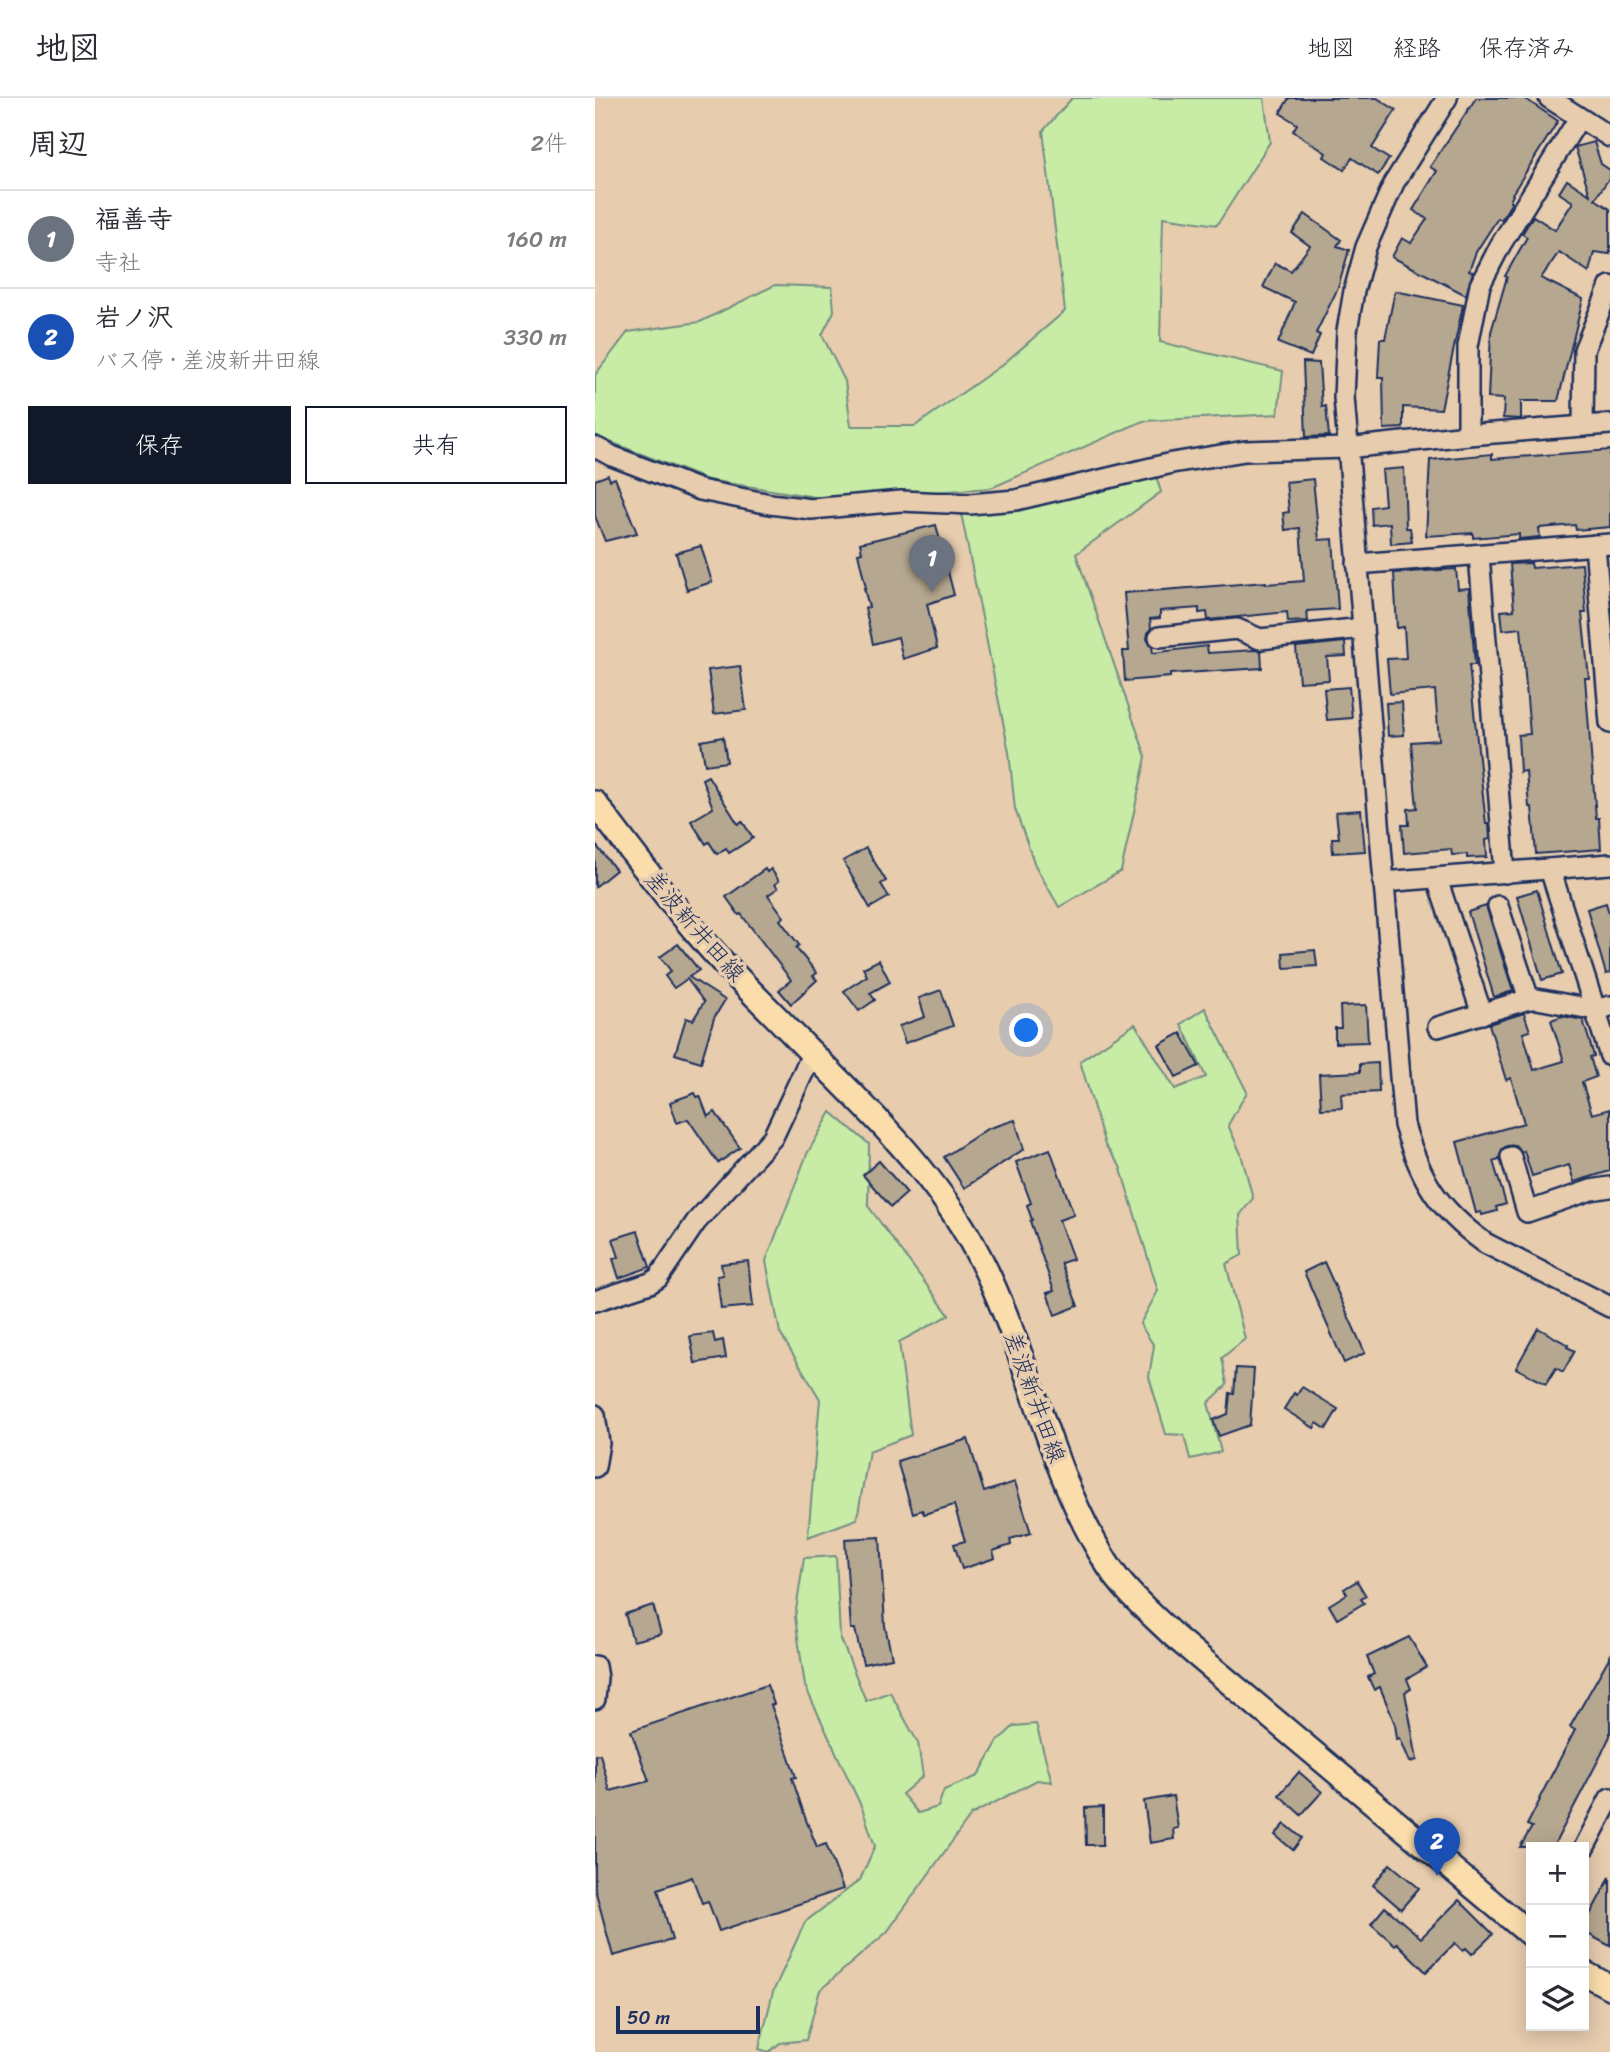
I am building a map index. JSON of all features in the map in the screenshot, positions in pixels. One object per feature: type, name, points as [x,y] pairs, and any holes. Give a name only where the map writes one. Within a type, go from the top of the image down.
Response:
[{"type":"main road","name":"差波新井田線","points":[[595,803],[705,943],[861,1101],[938,1190],[965,1231],[986,1271],[1082,1521],[1107,1565],[1121,1582],[1174,1636],[1526,1931]]},
{"type":"main road","points":[[1589,1976],[1610,1987]]},
{"type":"street","points":[[1447,98],[1394,183],[1366,247],[1347,331],[1344,397],[1404,1125],[1415,1163],[1434,1196],[1466,1229],[1485,1243],[1608,1300]]},
{"type":"street","points":[[1549,98],[1610,137]]},
{"type":"street","points":[[1468,435],[1468,346],[1480,285],[1501,244],[1579,118]]},
{"type":"street","points":[[1583,426],[1584,350],[1610,286]]},
{"type":"street","points":[[595,447],[700,490],[811,509],[901,501],[970,504],[1016,500],[1172,463],[1245,451],[1347,448],[1610,424]]},
{"type":"street","points":[[1357,564],[1603,545],[1610,723]]},
{"type":"street","points":[[1479,555],[1505,873]]},
{"type":"street","points":[[1160,637],[1237,629],[1259,639],[1363,628]]},
{"type":"street","points":[[1384,882],[1610,864]]},
{"type":"street","points":[[1551,869],[1603,1008],[1610,1056]]},
{"type":"street","points":[[1437,878],[1482,1014]]},
{"type":"street","points":[[1498,906],[1529,999]]},
{"type":"street","points":[[1438,1027],[1529,999],[1603,1008]]},
{"type":"street","points":[[595,1301],[659,1278],[696,1222],[773,1137],[812,1054]]},
{"type":"street","points":[[1511,1157],[1527,1212],[1610,1186]]},
{"type":"street","points":[[595,1415],[599,1443],[595,1467]]},
{"type":"street","points":[[595,1666],[595,1699]]},
{"type":"street","points":[[1587,1842],[1610,1798]]},
{"type":"green space","points":[[1072,98],[1264,98],[1270,142],[1217,225],[1163,217],[1160,342],[1283,371],[1278,414],[1143,421],[991,488],[828,499],[708,480],[595,436],[595,375],[628,332],[700,322],[775,285],[832,287],[834,311],[822,335],[845,381],[851,426],[915,426],[1002,365],[1065,311],[1043,131]]},
{"type":"green space","points":[[1156,476],[1161,492],[1076,554],[1146,757],[1121,871],[1059,907],[1035,865],[1015,809],[1009,752],[961,513],[1037,505]]},
{"type":"green space","points":[[1205,1008],[1247,1092],[1228,1125],[1241,1154],[1253,1198],[1240,1215],[1242,1255],[1226,1264],[1245,1339],[1222,1358],[1227,1385],[1208,1403],[1221,1452],[1190,1459],[1184,1435],[1166,1434],[1149,1377],[1154,1346],[1140,1324],[1158,1291],[1120,1166],[1105,1145],[1080,1061],[1135,1024],[1175,1089],[1206,1077],[1181,1024]]},
{"type":"green space","points":[[831,1112],[869,1144],[868,1206],[949,1315],[899,1342],[911,1435],[869,1451],[857,1519],[808,1537],[820,1399],[780,1333],[766,1261],[807,1154]]},
{"type":"green space","points":[[836,1556],[840,1637],[866,1701],[890,1692],[918,1743],[923,1776],[902,1794],[918,1813],[938,1807],[944,1790],[978,1776],[998,1741],[1014,1726],[1036,1724],[1052,1782],[1037,1780],[971,1815],[887,1932],[820,1990],[806,2040],[780,2043],[769,2052],[759,2049],[773,1992],[805,1922],[860,1880],[875,1846],[862,1808],[805,1686],[795,1617],[804,1558]]},
{"type":"building","points":[[1289,98],[1377,98],[1396,110],[1372,148],[1389,159],[1378,175],[1352,158],[1344,170],[1324,157],[1326,153],[1293,131],[1297,124],[1280,113]]},
{"type":"building","points":[[1476,98],[1524,98],[1558,121],[1512,194],[1512,202],[1501,220],[1498,218],[1476,252],[1469,271],[1473,272],[1466,295],[1392,257],[1402,238],[1411,243],[1427,219],[1413,210],[1437,171],[1430,167]]},
{"type":"building","points":[[1594,142],[1601,164],[1610,170],[1610,177],[1595,199],[1610,209],[1610,254],[1594,252],[1589,272],[1559,252],[1541,278],[1583,299],[1558,401],[1521,401],[1521,419],[1503,418],[1504,399],[1488,398],[1491,332],[1507,277],[1505,276],[1527,237],[1522,234],[1533,216],[1555,230],[1573,202],[1559,193],[1567,180],[1590,195],[1575,147]]},
{"type":"building","points":[[1305,214],[1341,240],[1337,246],[1349,250],[1338,288],[1316,333],[1320,335],[1311,356],[1278,343],[1295,302],[1263,287],[1275,263],[1291,271],[1310,246],[1292,233]]},
{"type":"building","points":[[1395,291],[1463,305],[1441,409],[1403,407],[1403,428],[1384,429],[1383,377],[1378,377],[1380,339],[1385,339]]},
{"type":"building","points":[[1303,362],[1319,363],[1322,407],[1326,406],[1329,436],[1306,437]]},
{"type":"building","points":[[1610,450],[1610,527],[1576,530],[1575,525],[1539,528],[1540,537],[1519,539],[1519,534],[1473,538],[1473,533],[1426,536],[1430,460],[1492,454],[1492,459]]},
{"type":"building","points":[[1404,468],[1406,528],[1410,528],[1412,542],[1391,544],[1390,523],[1372,525],[1371,507],[1385,505],[1382,470]]},
{"type":"building","points":[[608,475],[610,480],[615,478],[637,533],[605,541],[595,516],[595,480]]},
{"type":"building","points":[[1313,479],[1319,540],[1333,539],[1338,609],[1307,611],[1308,621],[1288,622],[1287,612],[1208,620],[1207,612],[1199,613],[1199,608],[1160,611],[1160,618],[1150,619],[1151,628],[1147,639],[1153,653],[1207,646],[1208,653],[1255,650],[1261,651],[1262,668],[1170,674],[1170,677],[1125,681],[1123,651],[1129,651],[1124,593],[1304,581],[1300,528],[1285,530],[1283,513],[1289,512],[1286,482]]},
{"type":"building","points":[[936,525],[954,595],[927,604],[937,648],[903,659],[898,637],[873,644],[865,608],[869,607],[858,553],[862,552],[860,543]]},
{"type":"building","points":[[701,546],[712,582],[687,590],[676,553]]},
{"type":"building","points":[[1531,563],[1532,568],[1582,564],[1586,613],[1582,613],[1589,678],[1585,678],[1601,849],[1536,854],[1526,771],[1520,772],[1518,735],[1530,734],[1521,628],[1503,630],[1501,611],[1514,610],[1510,564]]},
{"type":"building","points":[[1456,569],[1458,589],[1469,588],[1475,665],[1469,665],[1486,824],[1489,824],[1487,857],[1467,858],[1467,854],[1452,855],[1451,849],[1404,853],[1402,825],[1409,825],[1408,809],[1417,808],[1411,742],[1439,740],[1435,690],[1390,694],[1387,659],[1406,658],[1404,627],[1397,628],[1394,573]]},
{"type":"building","points":[[1345,642],[1346,656],[1327,657],[1329,680],[1299,682],[1296,647]]},
{"type":"building","points":[[740,666],[746,710],[714,714],[708,670]]},
{"type":"building","points":[[1349,687],[1352,718],[1327,720],[1324,689]]},
{"type":"building","points":[[1402,702],[1404,735],[1388,736],[1386,703]]},
{"type":"building","points":[[723,737],[727,762],[705,765],[701,741]]},
{"type":"building","points":[[708,776],[738,824],[742,821],[753,838],[729,853],[726,848],[717,854],[709,842],[706,844],[691,821],[713,808],[702,779]]},
{"type":"building","points":[[1361,810],[1365,851],[1333,853],[1332,838],[1339,838],[1336,812]]},
{"type":"building","points":[[595,844],[616,870],[595,887]]},
{"type":"building","points":[[866,848],[886,881],[881,884],[889,897],[870,908],[843,861]]},
{"type":"building","points":[[765,869],[767,872],[771,869],[779,881],[775,884],[778,888],[768,895],[784,917],[780,920],[799,945],[796,948],[817,973],[813,976],[817,980],[791,1004],[779,990],[791,980],[726,897]]},
{"type":"building","points":[[1537,890],[1562,974],[1542,980],[1517,896]]},
{"type":"building","points":[[1606,903],[1610,917],[1610,973],[1606,974],[1587,909]]},
{"type":"building","points":[[1486,906],[1513,991],[1494,997],[1468,912]]},
{"type":"building","points":[[678,944],[699,970],[689,977],[725,1000],[714,1018],[701,1062],[675,1054],[686,1018],[693,1020],[704,1002],[687,979],[674,988],[665,976],[671,971],[660,957]]},
{"type":"building","points":[[1315,950],[1317,966],[1284,968],[1283,953]]},
{"type":"building","points":[[879,960],[890,982],[870,993],[875,1000],[859,1011],[844,991],[867,976],[863,968]]},
{"type":"building","points":[[941,990],[953,1026],[905,1043],[899,1026],[925,1017],[919,998]]},
{"type":"building","points":[[1366,1005],[1368,1042],[1335,1043],[1335,1028],[1341,1028],[1340,1006]]},
{"type":"building","points":[[1524,1013],[1530,1031],[1523,1033],[1534,1070],[1564,1061],[1551,1020],[1562,1016],[1583,1020],[1594,1056],[1590,1057],[1596,1077],[1582,1082],[1592,1114],[1610,1109],[1610,1171],[1574,1182],[1569,1165],[1532,1176],[1524,1151],[1515,1145],[1507,1146],[1502,1149],[1499,1159],[1493,1161],[1506,1204],[1496,1207],[1497,1211],[1482,1215],[1481,1212],[1476,1213],[1457,1142],[1524,1123],[1511,1078],[1506,1080],[1489,1024]]},
{"type":"building","points":[[1181,1033],[1199,1066],[1176,1077],[1159,1045]]},
{"type":"building","points":[[1378,1063],[1379,1092],[1341,1094],[1342,1108],[1321,1109],[1319,1074],[1360,1072],[1360,1064]]},
{"type":"building","points":[[695,1093],[697,1097],[700,1096],[708,1117],[715,1112],[740,1148],[718,1163],[688,1119],[677,1123],[670,1102]]},
{"type":"building","points":[[1015,1120],[1024,1149],[964,1188],[944,1157],[987,1129]]},
{"type":"building","points":[[1050,1149],[1074,1215],[1059,1220],[1073,1259],[1061,1263],[1078,1306],[1055,1315],[1047,1293],[1054,1291],[1030,1221],[1032,1220],[1027,1205],[1031,1203],[1016,1162]]},
{"type":"building","points":[[879,1161],[907,1193],[891,1207],[863,1175]]},
{"type":"building","points":[[638,1231],[650,1267],[619,1278],[613,1259],[619,1257],[613,1239]]},
{"type":"building","points":[[748,1261],[753,1306],[721,1309],[717,1276],[723,1275],[721,1264]]},
{"type":"building","points":[[1324,1262],[1365,1353],[1344,1363],[1304,1272]]},
{"type":"building","points":[[1538,1328],[1575,1351],[1563,1372],[1556,1368],[1546,1384],[1516,1368]]},
{"type":"building","points":[[713,1333],[715,1342],[723,1340],[726,1358],[695,1363],[690,1336]]},
{"type":"building","points":[[1236,1368],[1254,1369],[1250,1425],[1219,1436],[1213,1420],[1228,1414],[1230,1393],[1234,1394]]},
{"type":"building","points":[[1302,1387],[1338,1409],[1326,1429],[1317,1423],[1314,1428],[1284,1409],[1294,1393],[1297,1395]]},
{"type":"building","points":[[968,1439],[984,1492],[1015,1482],[1031,1533],[1010,1539],[1011,1545],[993,1551],[995,1558],[962,1569],[954,1544],[965,1541],[954,1505],[924,1514],[922,1510],[913,1513],[897,1461]]},
{"type":"building","points":[[880,1537],[885,1626],[892,1658],[863,1664],[855,1629],[851,1629],[845,1539]]},
{"type":"building","points":[[1357,1581],[1366,1596],[1361,1599],[1364,1603],[1337,1619],[1329,1605],[1347,1594],[1344,1589]]},
{"type":"building","points":[[653,1605],[661,1634],[633,1641],[625,1614]]},
{"type":"building","points":[[1409,1637],[1427,1667],[1407,1679],[1411,1689],[1405,1692],[1417,1760],[1410,1762],[1400,1738],[1397,1739],[1395,1724],[1380,1687],[1374,1690],[1368,1677],[1374,1674],[1367,1657]]},
{"type":"building","points":[[1610,1656],[1610,1736],[1556,1842],[1526,1842],[1526,1847],[1520,1847],[1532,1827],[1527,1825],[1539,1799],[1575,1730],[1570,1727]]},
{"type":"building","points":[[767,1685],[774,1704],[771,1705],[796,1777],[792,1778],[806,1820],[817,1847],[826,1844],[843,1889],[719,1931],[708,1901],[702,1903],[692,1877],[658,1889],[672,1940],[613,1956],[595,1889],[595,1755],[600,1754],[610,1791],[649,1781],[631,1731]]},
{"type":"building","points":[[1299,1772],[1322,1792],[1301,1815],[1279,1795]]},
{"type":"building","points":[[1173,1796],[1178,1828],[1173,1829],[1174,1839],[1150,1843],[1144,1801]]},
{"type":"building","points":[[1103,1807],[1103,1845],[1086,1845],[1085,1808]]},
{"type":"building","points":[[1285,1824],[1302,1838],[1293,1850],[1275,1835]]},
{"type":"building","points":[[1390,1864],[1419,1888],[1401,1909],[1373,1885]]},
{"type":"building","points":[[1610,1877],[1610,1946],[1589,1935],[1589,1917]]},
{"type":"building","points":[[1459,1900],[1493,1934],[1472,1954],[1466,1948],[1463,1951],[1455,1943],[1426,1972],[1397,1943],[1395,1945],[1371,1924],[1385,1907],[1421,1938]]},
{"type":"place","name":"福善寺","points":[[932,593]]},
{"type":"place","name":"岩ノ沢","points":[[1437,1876]]}]
